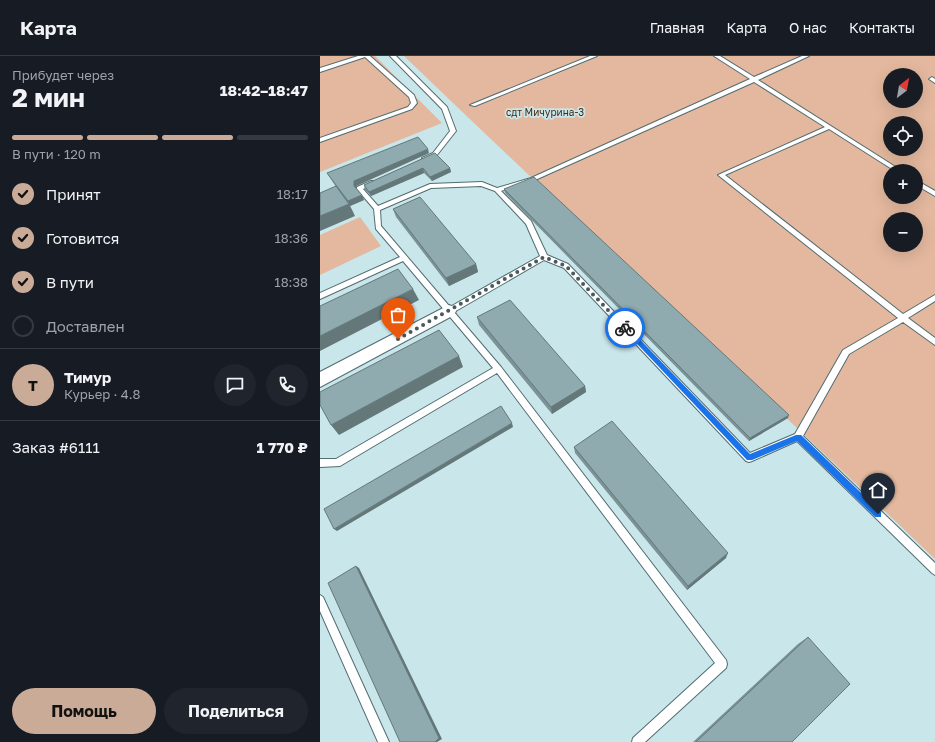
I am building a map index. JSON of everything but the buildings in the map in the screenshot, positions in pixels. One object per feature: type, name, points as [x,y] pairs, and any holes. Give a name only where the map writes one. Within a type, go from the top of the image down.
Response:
[{"type":"street","points":[[320,380],[449,311]]},
{"type":"lane","points":[[320,70],[363,56]]},
{"type":"lane","points":[[320,140],[410,108],[414,103],[412,96],[367,56]]},
{"type":"lane","points":[[393,56],[445,108],[453,132],[435,154],[421,160]]},
{"type":"lane","points":[[473,105],[594,56]]},
{"type":"lane","points":[[718,56],[888,164]]},
{"type":"lane","points":[[497,190],[532,179],[806,56]]},
{"type":"lane","points":[[829,127],[721,175],[935,342]]},
{"type":"lane","points":[[379,179],[359,188],[377,209],[378,227],[498,369],[722,664],[637,742]]},
{"type":"lane","points":[[377,209],[430,186],[482,184],[497,190],[530,223],[544,257],[566,266],[749,458],[798,437],[846,352],[935,298]]},
{"type":"lane","points":[[923,186],[935,194]]},
{"type":"lane","points":[[449,311],[544,257]]},
{"type":"lane","points":[[320,296],[404,258]]},
{"type":"lane","points":[[320,463],[337,463],[498,369]]},
{"type":"lane","points":[[798,437],[935,570]]},
{"type":"lane","points":[[320,600],[384,742]]},
{"type":"green space","points":[[320,56],[375,56],[442,123],[320,172]]},
{"type":"green space","name":"сдт Мичурина-3","points":[[404,56],[935,56],[935,559]]},
{"type":"green space","points":[[360,217],[381,246],[320,275],[320,235]]},
{"type":"way so far","points":[[398,339],[544,257],[566,266],[625,328]]},
{"type":"route","points":[[625,328],[749,458],[798,437],[878,514]]}]
